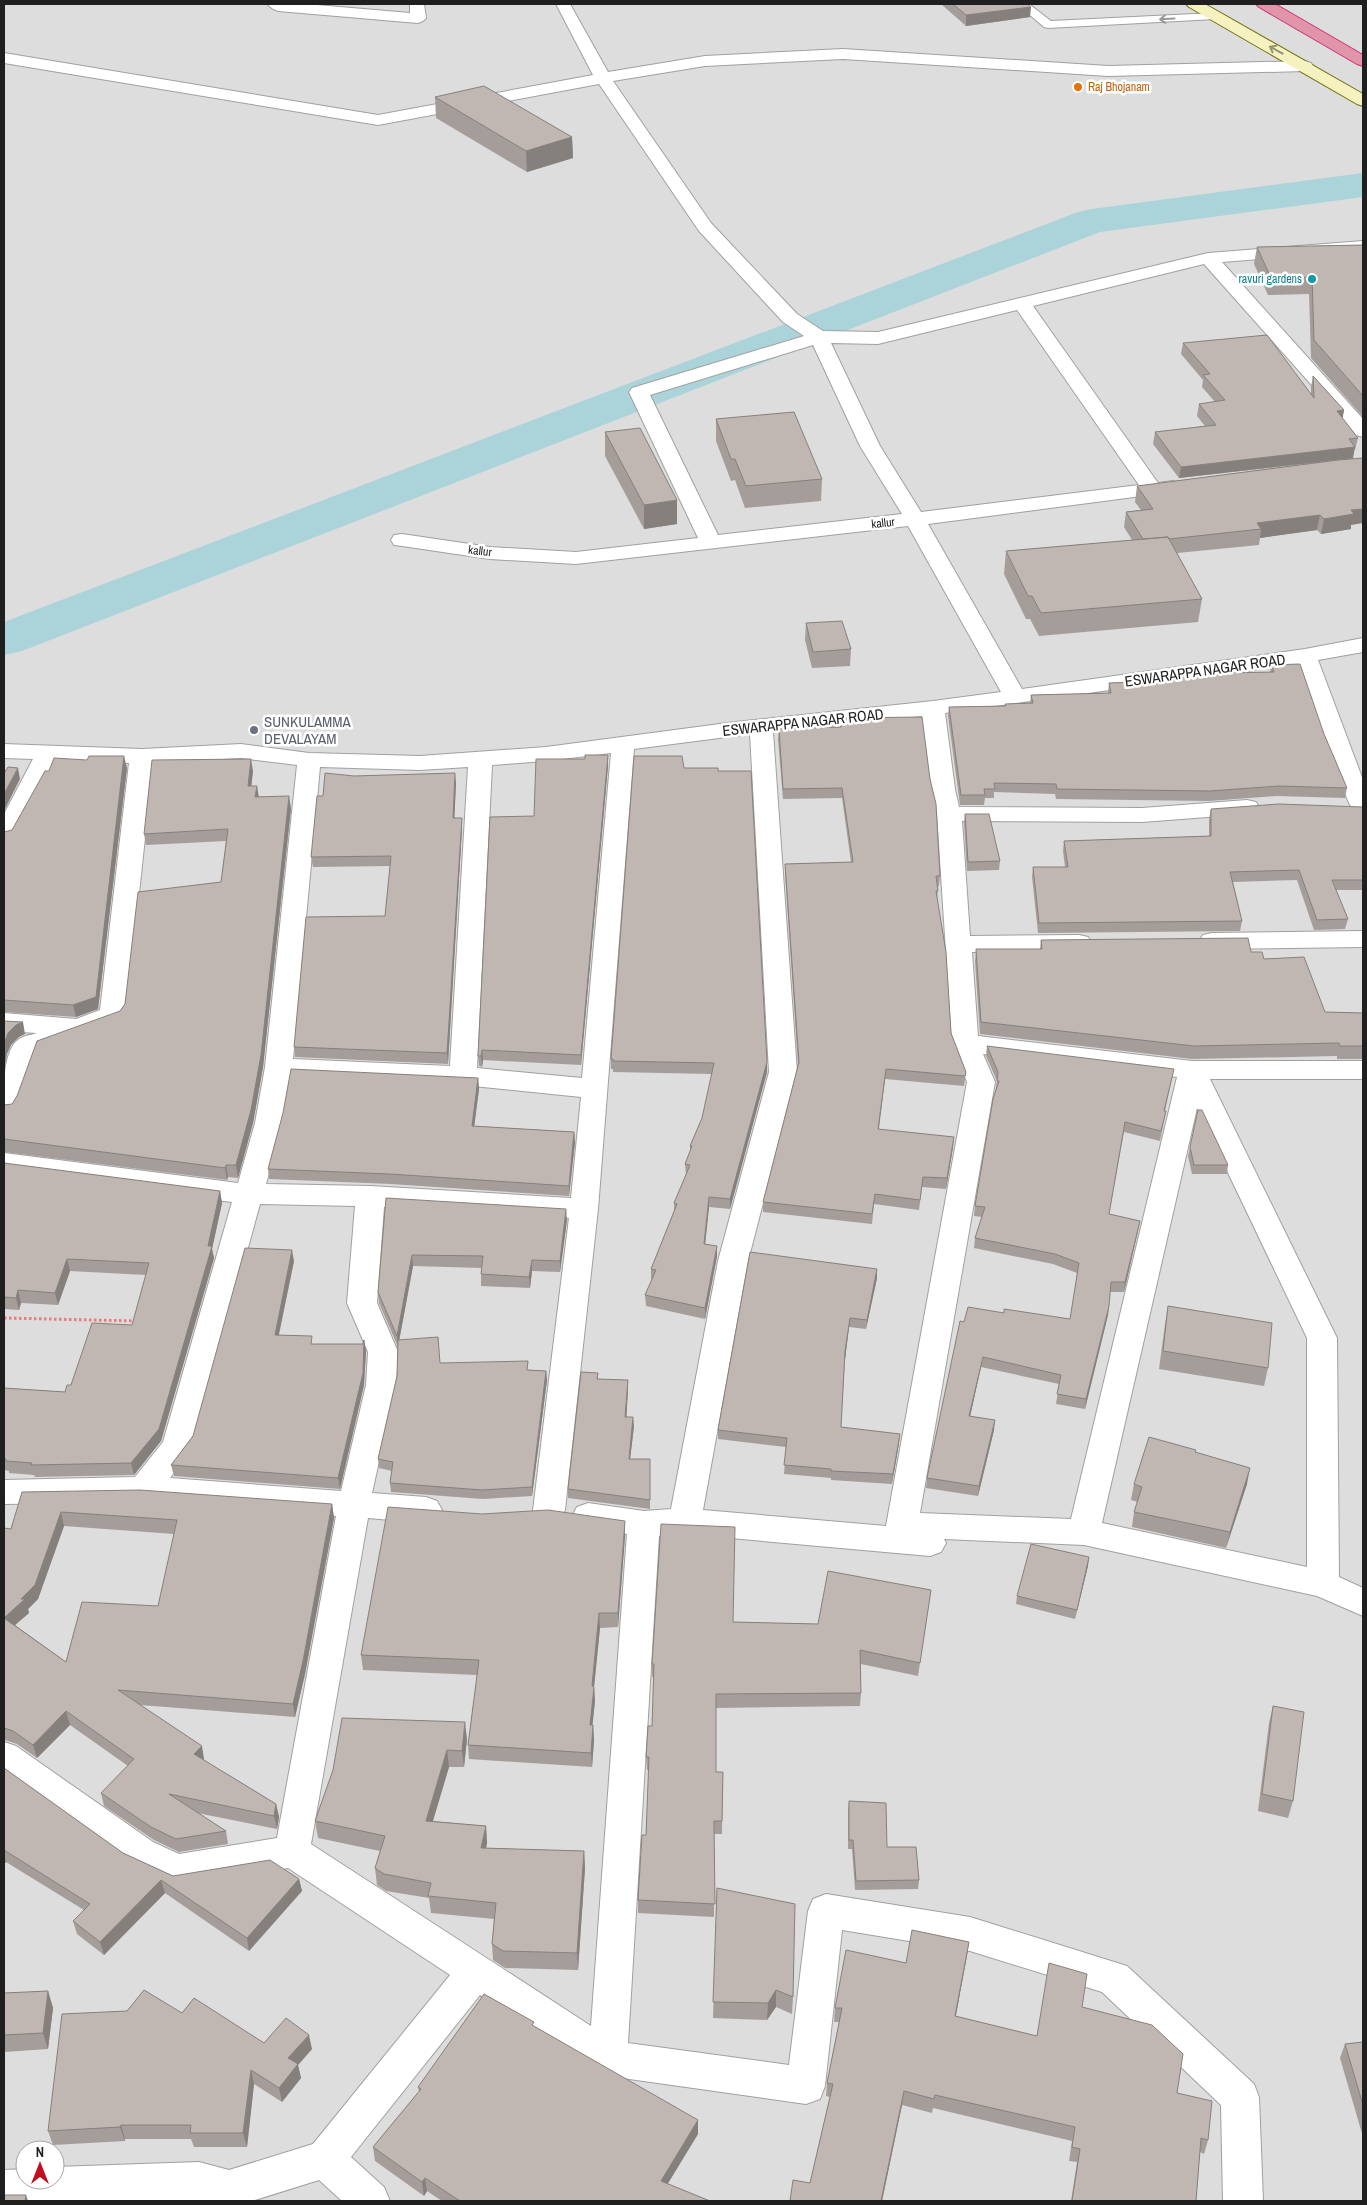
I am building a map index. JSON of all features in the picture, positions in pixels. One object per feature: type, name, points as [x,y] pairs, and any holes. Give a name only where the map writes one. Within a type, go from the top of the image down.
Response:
[{"type":"highway","points":[[1264,4],[1363,62]]},
{"type":"highway","points":[[1346,34],[1363,44]]},
{"type":"street","points":[[275,4],[278,6],[418,18],[416,4]]},
{"type":"street","points":[[563,4],[602,78],[706,227],[790,318],[818,337],[870,446],[914,519],[1014,696]]},
{"type":"street","points":[[1194,4],[1363,101]]},
{"type":"street","points":[[4,58],[378,120],[704,61],[843,54],[1108,71],[1305,66]]},
{"type":"street","points":[[711,542],[639,392],[818,337],[878,338],[1208,258],[1363,246]]},
{"type":"street","points":[[1208,258],[1363,431]]},
{"type":"street","points":[[1021,303],[1152,489]]},
{"type":"street","name":"kallur","points":[[402,540],[490,553],[576,558],[914,519],[1190,484]]},
{"type":"street","name":"ESWARAPPA NAGAR ROAD","points":[[4,751],[142,756],[241,751],[309,760],[420,763],[546,754],[761,726],[933,708],[1305,656],[1363,645]]},
{"type":"street","points":[[1305,656],[1336,743],[1361,804],[1363,804]]},
{"type":"street","points":[[902,1525],[981,1082],[965,1043],[949,814],[943,789],[933,708]]},
{"type":"street","points":[[685,1521],[733,1261],[783,1072],[761,726]]},
{"type":"street","points":[[623,744],[584,1209],[535,1511],[644,1524],[685,1521],[930,1543],[902,1525]]},
{"type":"street","points":[[4,836],[49,752]]},
{"type":"street","points":[[4,1107],[27,1046],[112,1015],[142,756]]},
{"type":"street","points":[[464,1076],[480,759]]},
{"type":"street","points":[[143,1488],[178,1447],[268,1123],[279,1067],[309,760]]},
{"type":"street","points":[[949,814],[1142,815],[1268,805]]},
{"type":"street","points":[[1334,807],[1363,808]]},
{"type":"street","points":[[1185,941],[1363,939]]},
{"type":"street","points":[[958,944],[1106,942]]},
{"type":"street","points":[[4,1022],[80,1027]]},
{"type":"street","points":[[965,1043],[1192,1070],[1363,1070]]},
{"type":"street","points":[[279,1067],[464,1076],[595,1090]]},
{"type":"street","points":[[1084,1532],[1192,1070]]},
{"type":"street","points":[[1192,1070],[1322,1338],[1323,1584]]},
{"type":"street","points":[[4,1163],[249,1194],[370,1196],[584,1209]]},
{"type":"street","points":[[292,1851],[354,1504],[379,1395],[383,1352],[362,1303],[370,1196]]},
{"type":"street","points":[[4,1492],[143,1488],[453,1512]]},
{"type":"street","points":[[608,2058],[644,1524]]},
{"type":"street","points":[[902,1525],[1084,1532],[1323,1584],[1363,1602]]},
{"type":"street","points":[[4,1757],[140,1853],[178,1871],[292,1851],[608,2058],[806,2086],[826,1911],[970,1934],[1114,1978],[1240,2097],[1243,2201]]},
{"type":"street","points":[[4,2189],[199,2181],[229,2195],[325,2159],[476,1972]]},
{"type":"street","points":[[325,2159],[370,2201]]},
{"type":"lane","points":[[1023,4],[1048,26],[1215,16]]},
{"type":"path","points":[[4,1318],[143,1321]]},
{"type":"shaded area","points":[[4,4],[1363,4],[1363,2201],[4,2201]]},
{"type":"building","points":[[953,4],[1027,4],[1031,7],[966,15]]},
{"type":"building","points":[[484,86],[572,137],[526,151],[435,97]]},
{"type":"building","points":[[1363,245],[1363,396],[1314,340],[1312,277],[1271,278],[1257,247]]},
{"type":"building","points":[[1267,335],[1314,398],[1313,376],[1344,410],[1337,411],[1358,438],[1349,439],[1355,447],[1181,467],[1155,432],[1216,425],[1199,404],[1225,400],[1203,375],[1210,374],[1183,343]]},
{"type":"building","points":[[794,412],[822,479],[746,486],[735,459],[731,459],[716,419]]},
{"type":"building","points":[[640,428],[677,500],[644,505],[605,432]]},
{"type":"building","points":[[1363,458],[1363,509],[1351,510],[1354,514],[1324,519],[1320,515],[1257,523],[1261,529],[1169,539],[1168,537],[1143,539],[1126,512],[1153,509],[1137,486]]},
{"type":"building","points":[[1168,537],[1202,599],[1041,613],[1032,596],[1028,596],[1006,551]]},
{"type":"building","points":[[842,621],[851,649],[813,652],[806,623]]},
{"type":"building","points":[[1300,664],[1324,734],[1347,788],[1279,786],[1210,791],[1057,789],[1056,784],[994,783],[995,789],[984,789],[985,795],[961,795],[949,707],[1006,706],[1005,704],[1033,703],[1031,695],[1111,693],[1109,683],[1166,681],[1164,675],[1173,674],[1274,672],[1271,665]]},
{"type":"building","points":[[922,717],[930,779],[936,804],[940,876],[936,876],[938,891],[936,891],[946,952],[951,1033],[966,1072],[965,1076],[886,1069],[878,1129],[954,1137],[947,1178],[923,1177],[920,1200],[875,1194],[872,1214],[763,1202],[799,1062],[785,864],[853,862],[842,788],[783,789],[779,729],[841,727],[840,718]]},
{"type":"building","points":[[585,755],[608,755],[581,1055],[482,1050],[481,1056],[478,1056],[490,817],[534,816],[536,759],[585,759]]},
{"type":"building","points":[[89,756],[124,756],[96,997],[73,1005],[4,1000],[4,832],[12,830],[45,771],[49,771],[54,758],[87,760]]},
{"type":"building","points":[[634,756],[682,756],[684,768],[718,768],[718,771],[751,771],[767,1062],[730,1199],[709,1197],[704,1244],[717,1246],[705,1308],[645,1295],[656,1270],[651,1269],[677,1204],[674,1203],[690,1165],[685,1164],[692,1146],[690,1146],[702,1118],[714,1063],[613,1061],[611,1059]]},
{"type":"building","points":[[251,759],[248,786],[257,786],[255,797],[289,796],[261,1055],[251,1110],[236,1165],[226,1165],[225,1168],[4,1139],[4,1105],[12,1104],[17,1096],[37,1041],[120,1011],[125,1004],[138,892],[221,882],[228,829],[144,834],[152,760]]},
{"type":"building","points":[[8,767],[18,768],[4,794],[4,773]]},
{"type":"building","points":[[325,773],[354,776],[455,773],[453,818],[462,818],[447,1053],[294,1047],[306,917],[385,916],[391,856],[311,857],[317,796],[323,796]]},
{"type":"building","points":[[1279,804],[1363,807],[1363,880],[1332,880],[1348,919],[1317,920],[1299,870],[1230,872],[1242,921],[1039,923],[1033,867],[1068,867],[1064,841],[1211,836],[1211,809]]},
{"type":"building","points":[[965,814],[989,814],[1000,861],[968,862]]},
{"type":"building","points":[[1248,938],[1251,952],[1262,952],[1264,959],[1304,957],[1325,1012],[1363,1013],[1363,1046],[1340,1046],[1339,1043],[1194,1046],[981,1022],[976,949],[1042,949],[1041,940]]},
{"type":"building","points":[[4,1021],[23,1022],[16,1025],[8,1033],[4,1044]]},
{"type":"building","points":[[987,1046],[1174,1069],[1161,1131],[1125,1122],[1109,1214],[1140,1221],[1125,1282],[1111,1282],[1109,1306],[1086,1399],[1057,1394],[1061,1375],[983,1357],[969,1416],[995,1420],[979,1486],[927,1478],[960,1321],[964,1322],[968,1307],[1004,1313],[1004,1309],[1070,1319],[1079,1263],[1055,1254],[975,1238],[985,1207],[975,1206],[993,1099],[999,1081],[997,1081],[998,1072]]},
{"type":"building","points":[[291,1069],[478,1078],[472,1126],[574,1132],[569,1186],[390,1174],[268,1169],[283,1113]]},
{"type":"building","points":[[1198,1110],[1202,1110],[1228,1165],[1194,1165],[1190,1147]]},
{"type":"building","points":[[4,1163],[220,1191],[208,1246],[212,1246],[159,1429],[131,1463],[31,1465],[32,1463],[6,1461],[4,1459],[4,1388],[65,1392],[67,1385],[71,1385],[92,1323],[132,1325],[149,1263],[67,1259],[55,1293],[18,1290],[16,1298],[4,1297]]},
{"type":"building","points":[[386,1198],[566,1209],[560,1261],[532,1260],[529,1277],[481,1274],[483,1256],[412,1255],[397,1336],[378,1292]]},
{"type":"building","points":[[245,1248],[292,1250],[275,1335],[312,1336],[311,1344],[363,1344],[364,1340],[363,1373],[338,1478],[171,1465],[193,1436]]},
{"type":"building","points":[[750,1252],[877,1269],[867,1320],[850,1318],[845,1351],[841,1427],[900,1434],[893,1474],[831,1471],[831,1469],[784,1465],[787,1438],[718,1430]]},
{"type":"building","points":[[1168,1306],[1272,1323],[1268,1368],[1163,1351]]},
{"type":"building","points":[[438,1337],[440,1363],[528,1361],[527,1370],[546,1371],[532,1487],[482,1490],[390,1483],[393,1462],[378,1459],[397,1376],[398,1340]]},
{"type":"building","points":[[581,1372],[598,1373],[597,1379],[628,1380],[625,1417],[633,1417],[629,1459],[650,1459],[650,1500],[568,1489]]},
{"type":"building","points":[[1149,1437],[1250,1468],[1230,1532],[1134,1512],[1142,1487],[1134,1484]]},
{"type":"building","points":[[140,1490],[332,1504],[303,1661],[293,1704],[118,1690],[202,1746],[194,1754],[276,1804],[274,1816],[169,1794],[226,1831],[176,1839],[151,1827],[101,1793],[134,1759],[66,1711],[33,1745],[13,1731],[4,1728],[4,1618],[4,1528],[11,1529],[22,1492]],"holes":[[[61,1512],[177,1520],[158,1606],[82,1602],[66,1662],[4,1618],[25,1599],[21,1599],[35,1585]]]},
{"type":"building","points":[[388,1507],[482,1514],[548,1510],[625,1521],[618,1613],[599,1613],[592,1686],[594,1687],[590,1725],[593,1725],[591,1753],[468,1745],[479,1660],[361,1655]]},
{"type":"building","points":[[661,1524],[735,1527],[733,1622],[818,1624],[828,1571],[931,1590],[920,1663],[860,1650],[861,1693],[716,1694],[716,1772],[723,1772],[722,1821],[714,1821],[715,1904],[638,1900],[642,1835],[646,1835],[649,1757],[646,1757],[648,1726],[652,1726],[654,1664],[652,1664]]},
{"type":"building","points":[[1031,1544],[1089,1557],[1077,1610],[1017,1596]]},
{"type":"building","points":[[1273,1706],[1304,1712],[1293,1801],[1262,1794]]},
{"type":"building","points":[[342,1718],[465,1722],[462,1751],[447,1750],[426,1821],[486,1826],[481,1848],[584,1851],[577,1953],[503,1951],[492,1944],[496,1903],[428,1896],[431,1883],[384,1874],[375,1868],[385,1836],[315,1821],[333,1770]]},
{"type":"building","points":[[4,1768],[123,1853],[173,1876],[270,1860],[299,1879],[247,1938],[161,1880],[100,1942],[73,1921],[90,1904],[4,1850]]},
{"type":"building","points":[[849,1801],[886,1803],[887,1847],[916,1847],[919,1880],[856,1881],[853,1840],[849,1840]]},
{"type":"building","points":[[717,1888],[795,1904],[793,1997],[776,1990],[768,2003],[713,2002]]},
{"type":"building","points":[[912,1930],[969,1942],[955,2016],[1037,2036],[1049,1963],[1087,1974],[1082,2007],[1152,2025],[1183,2054],[1177,2093],[1212,2101],[1208,2140],[1201,2138],[1196,2201],[1072,2201],[1080,2149],[1072,2147],[1075,2127],[935,2095],[934,2099],[904,2091],[881,2201],[790,2201],[793,2180],[810,2183],[833,2084],[827,2083],[842,2008],[835,2008],[846,1950],[906,1963]]},
{"type":"building","points":[[144,1990],[182,2013],[194,1998],[264,2043],[286,2018],[309,2035],[288,2058],[298,2064],[279,2088],[251,2070],[243,2133],[190,2133],[191,2125],[121,2125],[120,2127],[48,2131],[62,2014],[127,2011]]},
{"type":"building","points":[[48,1991],[43,2033],[4,2035],[4,1993]]},
{"type":"building","points":[[484,1994],[534,2022],[532,2025],[698,2120],[661,2181],[710,2201],[460,2201],[425,2178],[422,2182],[373,2147],[421,2089],[418,2087]]},
{"type":"building","points":[[1363,2042],[1363,2105],[1345,2044]]},
{"type":"building","points":[[4,2195],[26,2195],[25,2201],[4,2201]]},
{"type":"waterway","points":[[4,640],[1092,221],[1363,185]]},
{"type":"place","name":"Raj Bhojanam","points":[[1078,87]]},
{"type":"place","name":"ravuri gardens","points":[[1312,279]]},
{"type":"place","name":"SUNKULAMMA DEVALAYAM","points":[[254,730]]}]
